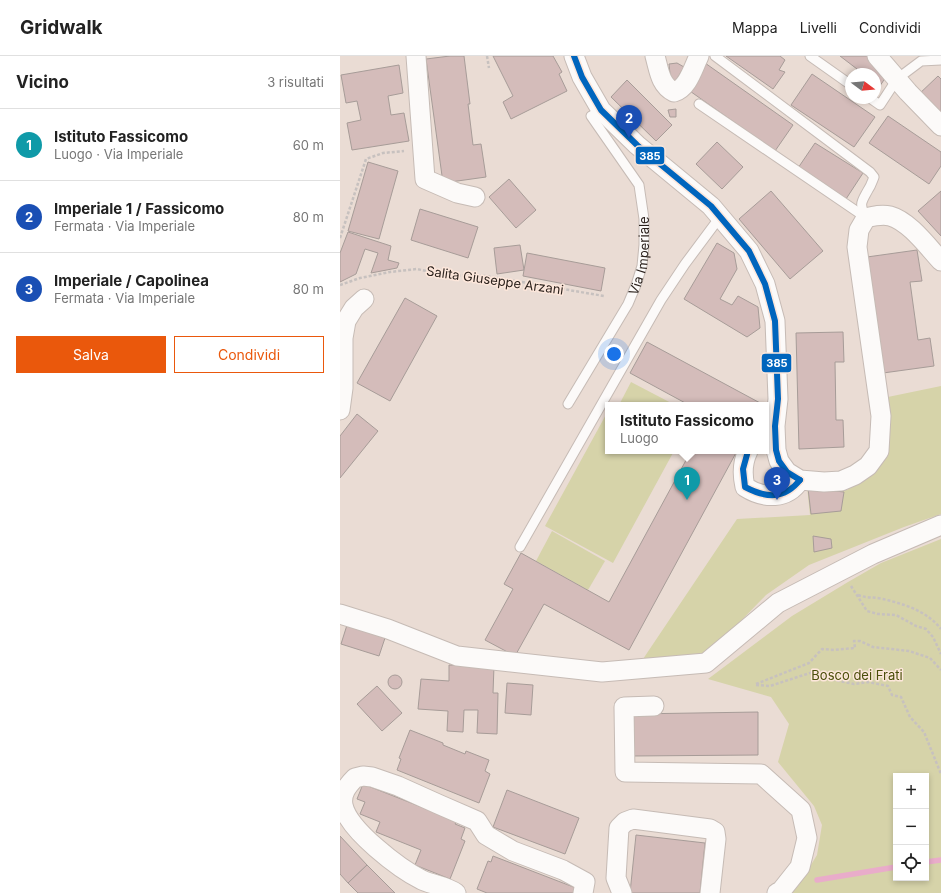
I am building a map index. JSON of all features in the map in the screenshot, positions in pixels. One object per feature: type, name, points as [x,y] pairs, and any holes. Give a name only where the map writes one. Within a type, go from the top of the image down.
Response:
[{"type":"street","points":[[416,56],[422,149],[426,179],[475,198]]},
{"type":"street","points":[[574,56],[582,77],[601,110],[637,145],[711,206],[749,251],[765,284],[775,321],[778,399],[775,426],[776,450],[779,461],[787,472],[800,480],[824,482],[841,481],[855,475],[868,466],[879,451],[881,416],[857,247],[859,230],[866,218],[879,215],[891,216],[904,222],[941,261]]},
{"type":"street","points":[[655,56],[663,84],[674,92],[680,90],[685,85],[699,56]]},
{"type":"street","points":[[877,56],[941,126]]},
{"type":"street","points":[[340,410],[343,388],[343,338],[346,320],[354,308],[364,299]]},
{"type":"street","points":[[769,415],[778,399]]},
{"type":"street","points":[[747,454],[742,474],[745,486],[755,493],[776,496],[788,493],[800,480]]},
{"type":"street","points":[[340,614],[457,656],[602,672],[706,663],[778,604],[873,554],[941,525]]},
{"type":"street","points":[[654,706],[624,707],[625,772],[761,774],[801,810],[807,838],[800,867],[781,891],[777,893]]},
{"type":"street","points":[[456,893],[423,880],[392,861],[353,823],[345,812],[342,804],[342,791],[355,778],[363,776],[372,777],[398,786],[477,821],[486,835],[513,852],[563,870],[588,889]]},
{"type":"street","points":[[622,893],[616,878],[620,828],[625,822],[633,819],[710,829],[715,832],[716,839],[710,893]]},
{"type":"lane","points":[[715,56],[870,172],[874,178],[863,197],[861,208],[866,218]]},
{"type":"lane","points":[[810,56],[845,81]]},
{"type":"lane","points":[[881,103],[897,79],[921,61],[941,60]]},
{"type":"lane","points":[[699,104],[866,218]]},
{"type":"lane","name":"Via Imperiale","points":[[568,404],[628,304],[636,286],[642,266],[644,219],[639,185],[591,116],[601,110]]},
{"type":"lane","points":[[520,547],[661,300],[720,217]]},
{"type":"path","points":[[487,56],[489,68]]},
{"type":"path","points":[[340,238],[366,160],[383,153],[422,149]]},
{"type":"path","name":"Salita Giuseppe Arzani","points":[[340,285],[360,278],[390,272],[417,269],[445,276],[486,276],[604,296]]},
{"type":"path","points":[[848,582],[858,594],[867,611],[896,616],[916,626],[926,629],[933,637],[941,654]]},
{"type":"path","points":[[858,594],[912,608],[936,622],[941,629]]},
{"type":"path","points":[[941,670],[930,658],[909,650],[873,646],[860,641],[854,641],[855,648],[834,650],[822,649],[809,663],[756,685],[770,686],[813,672],[820,677],[854,684],[868,682],[888,686],[892,695],[901,697],[910,717],[924,732],[941,774]]},
{"type":"green space","points":[[631,382],[669,402],[621,402]]},
{"type":"green space","points":[[941,386],[941,514],[904,527],[809,565],[766,595],[706,657],[643,659],[737,519],[810,515],[807,486],[847,490],[868,478],[884,452],[883,398]]},
{"type":"green space","points":[[605,416],[605,454],[672,454],[613,563],[545,526]]},
{"type":"green space","points":[[552,531],[605,561],[588,590],[536,561]]},
{"type":"green space","name":"Bosco dei Frati","points":[[941,539],[941,893],[792,893],[817,855],[822,825],[814,806],[778,762],[789,724],[771,697],[708,679],[792,616],[881,563]]},
{"type":"building","points":[[464,56],[473,145],[481,144],[486,177],[443,183],[426,59]]},
{"type":"building","points":[[493,56],[553,56],[562,72],[559,74],[567,91],[511,119],[503,102],[513,96]]},
{"type":"building","points":[[726,56],[780,56],[785,60],[779,70],[785,72],[773,89]]},
{"type":"building","points":[[840,56],[867,56],[878,68],[856,68]]},
{"type":"building","points":[[677,63],[684,67],[675,82],[671,84],[669,64]]},
{"type":"building","points":[[705,63],[793,125],[775,151],[687,89]]},
{"type":"building","points":[[399,65],[403,93],[388,96],[391,115],[404,113],[409,141],[352,150],[347,123],[361,120],[357,101],[346,103],[341,75]]},
{"type":"building","points":[[881,71],[886,77],[881,84]]},
{"type":"building","points":[[812,74],[845,97],[845,104],[856,104],[875,117],[854,147],[791,105]]},
{"type":"building","points":[[938,76],[941,79],[941,115],[917,96]]},
{"type":"building","points":[[627,80],[672,125],[656,141],[611,97]]},
{"type":"building","points":[[676,109],[676,117],[670,117],[668,110]]},
{"type":"building","points":[[888,116],[941,152],[941,166],[929,184],[869,143]]},
{"type":"building","points":[[717,142],[743,167],[722,189],[696,164]]},
{"type":"building","points":[[815,143],[863,173],[846,199],[798,168]]},
{"type":"building","points":[[368,162],[398,171],[379,239],[348,231]]},
{"type":"building","points":[[509,179],[536,210],[516,228],[489,197]]},
{"type":"building","points":[[771,191],[823,251],[790,279],[739,219]]},
{"type":"building","points":[[941,191],[941,236],[918,211]]},
{"type":"building","points":[[420,209],[478,227],[468,258],[411,240]]},
{"type":"building","points":[[348,232],[391,246],[388,260],[399,263],[397,268],[371,273],[378,253],[365,249],[356,274],[340,282],[340,253]]},
{"type":"building","points":[[717,243],[734,253],[737,269],[720,299],[732,305],[738,296],[758,307],[760,328],[747,337],[684,299]]},
{"type":"building","points":[[520,245],[524,270],[497,274],[494,248]]},
{"type":"building","points":[[917,250],[922,281],[910,282],[918,340],[930,338],[934,366],[883,373],[867,257]]},
{"type":"building","points":[[527,253],[605,268],[601,291],[523,276]]},
{"type":"building","points":[[405,298],[437,316],[390,401],[357,383]]},
{"type":"building","points":[[843,332],[844,362],[835,362],[836,420],[843,420],[844,447],[799,449],[796,333]]},
{"type":"building","points":[[647,342],[758,402],[683,402],[630,373]]},
{"type":"building","points":[[357,414],[378,431],[340,478],[340,436]]},
{"type":"building","points":[[689,454],[735,454],[629,650],[544,604],[515,656],[485,640],[513,589],[504,584],[521,553],[609,602]]},
{"type":"building","points":[[808,488],[844,492],[841,511],[811,514]]},
{"type":"building","points":[[813,536],[831,539],[832,548],[814,552]]},
{"type":"building","points":[[347,625],[385,638],[379,656],[341,644]]},
{"type":"building","points":[[449,665],[494,666],[493,693],[498,693],[497,734],[477,733],[478,710],[464,710],[463,732],[447,731],[448,711],[418,709],[421,679],[449,681]]},
{"type":"building","points":[[392,675],[398,675],[402,679],[402,685],[398,689],[392,689],[388,685],[388,679]]},
{"type":"building","points":[[507,683],[533,685],[531,715],[505,713]]},
{"type":"building","points":[[377,686],[402,713],[382,731],[357,704]]},
{"type":"building","points":[[758,712],[758,755],[632,756],[632,714]]},
{"type":"building","points":[[410,730],[443,743],[443,745],[465,754],[466,751],[489,760],[485,771],[490,774],[479,803],[397,770],[401,759],[399,758]]},
{"type":"building","points":[[363,784],[457,821],[455,824],[465,828],[461,839],[465,841],[450,879],[415,865],[421,850],[376,832],[380,822],[360,814],[365,802],[357,799]]},
{"type":"building","points":[[507,790],[579,818],[565,854],[493,827]]},
{"type":"building","points":[[636,835],[705,843],[700,893],[630,893]]},
{"type":"building","points":[[340,836],[367,865],[348,883],[340,874]]},
{"type":"building","points":[[493,856],[576,888],[574,893],[487,893],[477,889],[488,861],[491,862]]},
{"type":"building","points":[[367,865],[395,893],[358,893],[348,883]]},
{"type":"waterway","points":[[929,862],[941,860]]},
{"type":"waterway","points":[[817,880],[893,867]]},
{"type":"transit line","name":"385","points":[[574,56],[582,77],[601,110],[637,145],[711,206],[749,251],[765,284],[775,321],[778,399],[775,426],[776,450],[779,461],[787,472],[800,480]]},
{"type":"transit line","name":"385","points":[[747,454],[743,469],[745,487],[753,491],[767,495],[781,494],[788,491],[800,480]]},
{"type":"place","name":"Imperiale 1 / Fassicomo","points":[[629,138]]},
{"type":"place","name":"Istituto Fassicomo","points":[[687,500]]},
{"type":"place","name":"Imperiale / Capolinea","points":[[777,500]]}]
